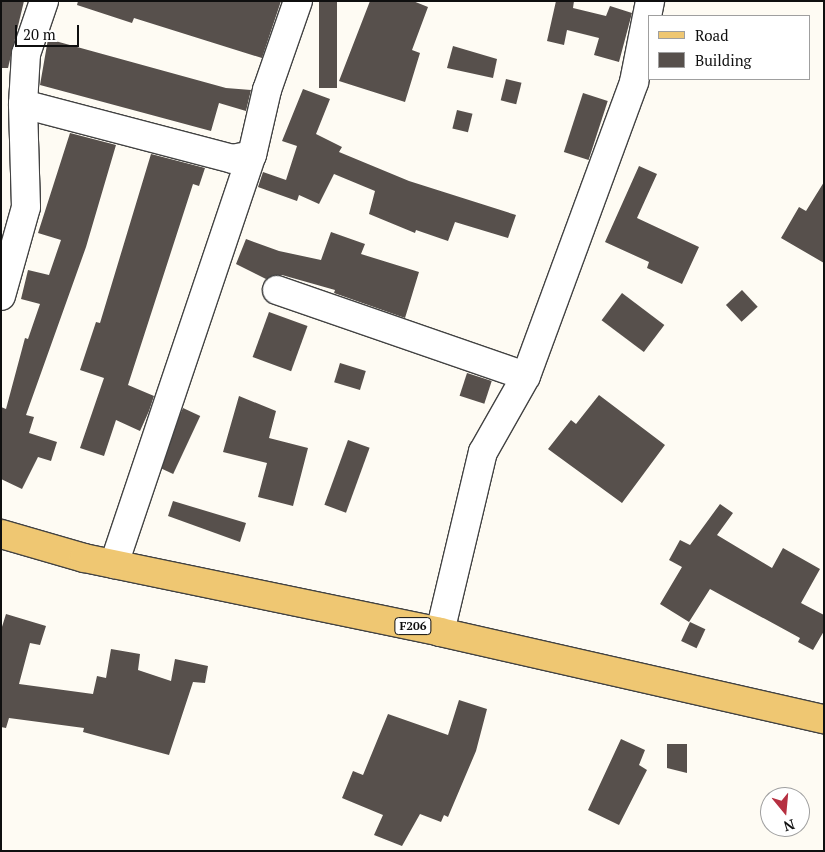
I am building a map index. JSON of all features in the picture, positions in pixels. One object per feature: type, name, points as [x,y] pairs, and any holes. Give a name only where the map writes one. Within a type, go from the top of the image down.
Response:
[{"type":"main road","name":"F206","points":[[1,534],[114,564],[440,632],[824,719]]},
{"type":"street","points":[[1,296],[26,207],[23,104],[26,54],[44,1]]},
{"type":"street","points":[[114,564],[252,155],[267,90],[298,1]]},
{"type":"street","points":[[440,632],[484,452],[526,376],[634,82],[650,1]]},
{"type":"street","points":[[23,104],[232,159],[252,155]]},
{"type":"street","points":[[277,290],[526,376]]},
{"type":"building","points":[[1,1],[24,1],[8,68],[1,68]]},
{"type":"building","points":[[78,1],[281,1],[262,58],[134,18],[132,23],[77,5]]},
{"type":"building","points":[[319,1],[337,1],[337,88],[319,88]]},
{"type":"building","points":[[370,1],[413,1],[428,7],[412,50],[420,53],[405,102],[339,81]]},
{"type":"building","points":[[556,1],[574,1],[573,8],[606,16],[610,6],[632,13],[619,62],[594,55],[599,38],[567,30],[564,45],[547,41]]},
{"type":"building","points":[[48,39],[226,88],[251,90],[246,111],[219,103],[211,131],[40,85]]},
{"type":"building","points":[[453,46],[497,59],[493,78],[447,68]]},
{"type":"building","points":[[506,79],[522,83],[516,104],[501,100]]},
{"type":"building","points":[[303,89],[330,99],[316,134],[342,147],[339,152],[409,181],[516,215],[508,238],[455,222],[448,241],[416,230],[415,233],[369,214],[375,191],[334,174],[319,204],[299,195],[297,201],[258,187],[263,172],[286,180],[297,146],[282,141]]},
{"type":"building","points":[[583,93],[608,101],[589,160],[564,152]]},
{"type":"building","points":[[457,110],[473,114],[468,132],[452,128]]},
{"type":"building","points":[[70,133],[116,145],[86,247],[26,415],[34,417],[29,433],[57,442],[51,461],[38,457],[22,489],[1,479],[1,407],[6,409],[25,338],[28,339],[40,304],[21,299],[28,270],[49,275],[61,240],[38,233]]},
{"type":"building","points":[[151,154],[205,168],[199,186],[193,184],[128,385],[154,396],[149,411],[140,431],[116,420],[104,456],[80,448],[104,378],[80,370],[96,322],[100,323]]},
{"type":"building","points":[[639,166],[657,174],[637,218],[699,247],[682,284],[647,268],[649,262],[605,242]]},
{"type":"building","points":[[824,182],[824,263],[781,238],[799,207],[806,211]]},
{"type":"building","points":[[331,232],[365,244],[361,254],[419,272],[405,318],[334,293],[335,290],[282,275],[266,279],[236,264],[246,239],[279,251],[321,260]]},
{"type":"building","points":[[742,290],[758,307],[742,322],[726,305]]},
{"type":"building","points":[[622,293],[664,325],[644,352],[602,320]]},
{"type":"building","points":[[269,312],[308,326],[291,371],[253,357]]},
{"type":"building","points":[[340,363],[366,371],[360,390],[334,382]]},
{"type":"building","points":[[467,373],[492,381],[484,404],[460,396]]},
{"type":"building","points":[[599,395],[665,445],[622,503],[548,449],[571,420],[576,424]]},
{"type":"building","points":[[239,396],[276,411],[269,438],[308,448],[293,506],[258,497],[267,463],[223,452]]},
{"type":"building","points":[[183,408],[200,416],[173,474],[156,466]]},
{"type":"building","points":[[348,440],[370,448],[346,513],[324,505]]},
{"type":"building","points":[[173,501],[246,523],[240,542],[168,516]]},
{"type":"building","points":[[720,504],[733,513],[717,535],[772,568],[783,548],[820,569],[801,603],[824,615],[824,631],[813,650],[798,642],[800,638],[710,589],[689,622],[660,604],[682,567],[669,560],[680,540],[690,545]]},
{"type":"building","points":[[6,614],[46,626],[40,645],[30,643],[19,684],[93,694],[97,676],[106,678],[111,649],[140,654],[138,670],[171,681],[175,659],[208,666],[205,683],[193,682],[169,755],[83,732],[84,728],[9,718],[6,728],[1,727],[1,630]]},
{"type":"building","points":[[690,622],[705,629],[697,648],[681,641]]},
{"type":"building","points":[[459,700],[487,709],[476,751],[448,817],[444,815],[441,822],[420,814],[402,846],[374,835],[383,815],[342,798],[353,771],[363,775],[388,714],[448,735]]},
{"type":"building","points":[[621,739],[645,750],[639,765],[647,770],[619,825],[588,810]]},
{"type":"building","points":[[667,744],[687,744],[687,773],[667,768]]}]
